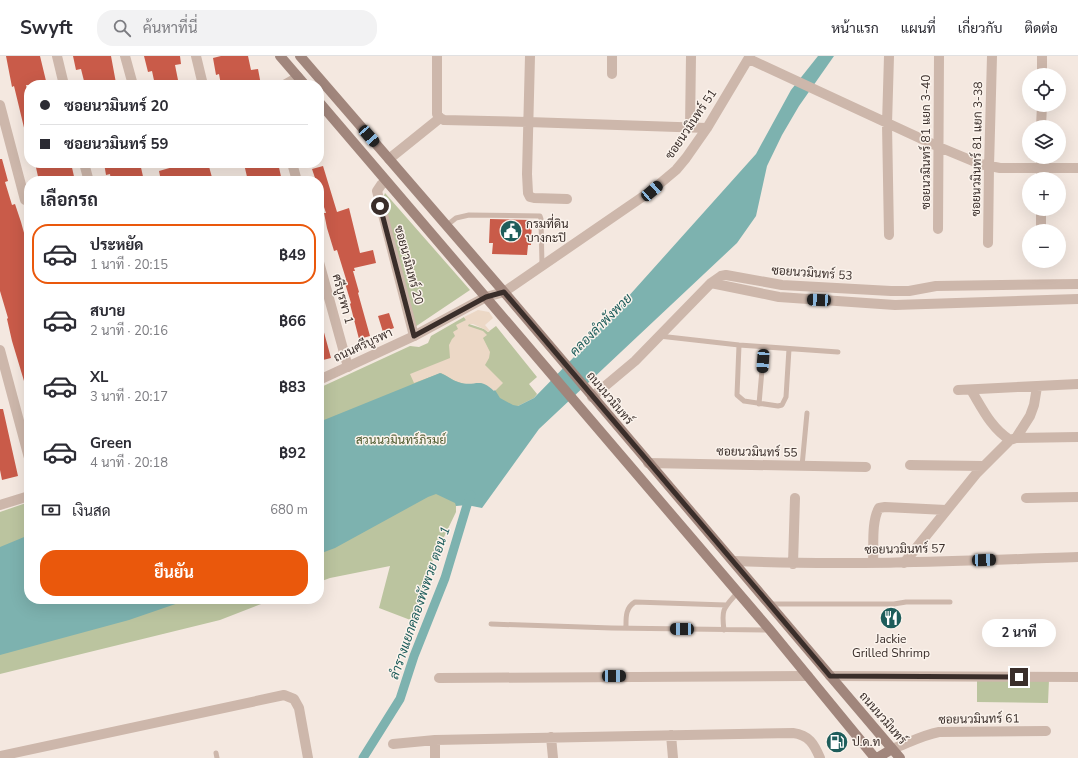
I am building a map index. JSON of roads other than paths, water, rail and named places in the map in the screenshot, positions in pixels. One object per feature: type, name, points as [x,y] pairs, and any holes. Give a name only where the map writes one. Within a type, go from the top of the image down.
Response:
[{"type":"main road","points":[[280,56],[300,80]]},
{"type":"main road","name":"ถนนนวมินทร์","points":[[300,56],[321,80]]},
{"type":"main road","name":"ถนนนวมินทร์","points":[[324,84],[504,292],[900,758]]},
{"type":"main road","points":[[324,108],[738,592],[876,758],[892,749]]},
{"type":"street","points":[[57,56],[63,80]]},
{"type":"street","points":[[125,56],[132,80]]},
{"type":"street","points":[[196,56],[202,80]]},
{"type":"street","points":[[437,56],[437,114],[444,120],[707,128]]},
{"type":"street","points":[[530,56],[528,193],[530,197],[534,198],[567,199]]},
{"type":"street","points":[[612,56],[612,74]]},
{"type":"street","points":[[690,127],[691,56]]},
{"type":"street","points":[[889,56],[887,124],[889,235]]},
{"type":"street","name":"ซอยนวมินทร์ 81 แยก 3-40","points":[[938,229],[939,56]]},
{"type":"street","name":"ซอยนวมินทร์ 81 แยก 3-38","points":[[988,243],[992,56]]},
{"type":"street","points":[[1042,56],[1042,68]]},
{"type":"street","points":[[749,58],[887,124],[989,167],[1078,168]]},
{"type":"street","name":"ซอยนวมินทร์ 51","points":[[504,292],[652,191],[676,170],[707,128],[749,58]]},
{"type":"street","points":[[0,105],[24,196]]},
{"type":"street","points":[[389,159],[440,118]]},
{"type":"street","points":[[1041,164],[1041,172]]},
{"type":"street","name":"ซอยนวมินทร์ 20","points":[[386,181],[377,191],[414,336]]},
{"type":"street","name":"ซอยนวมินทร์ 53","points":[[592,397],[635,360],[711,283],[721,276],[726,275],[782,286],[891,291],[909,291],[936,286],[1078,284]]},
{"type":"street","name":"ศรีบูรพา 1","points":[[324,280],[348,367]]},
{"type":"street","points":[[711,283],[779,297],[896,304],[1078,299]]},
{"type":"street","name":"ถนนศรีบูรพา","points":[[324,378],[414,336],[486,297],[504,292]]},
{"type":"street","points":[[0,350],[24,439]]},
{"type":"street","points":[[958,390],[1078,384]]},
{"type":"street","points":[[904,562],[983,466],[1013,439],[1025,424],[1034,405],[1037,386]]},
{"type":"street","points":[[971,390],[999,432],[1013,439],[1078,437]]},
{"type":"street","name":"ซอยนวมินทร์ 55","points":[[648,463],[866,467]]},
{"type":"street","points":[[910,465],[983,466]]},
{"type":"street","points":[[1026,498],[1078,497]]},
{"type":"street","points":[[0,505],[24,498]]},
{"type":"street","points":[[793,564],[795,498]]},
{"type":"street","points":[[873,563],[875,521],[876,513],[879,508],[946,510]]},
{"type":"street","name":"ซอยนวมินทร์ 57","points":[[733,561],[793,564],[1078,557]]},
{"type":"street","points":[[439,678],[808,676]]},
{"type":"street","points":[[830,676],[1078,677]]},
{"type":"street","points":[[0,756],[284,695],[294,699],[299,708],[308,758]]},
{"type":"street","name":"ซอยนวมินทร์ 61","points":[[892,749],[926,735],[939,732],[1046,731]]},
{"type":"street","points":[[393,744],[435,740],[793,733],[802,734],[810,741],[820,758]]},
{"type":"street","points":[[671,735],[673,758]]},
{"type":"street","points":[[551,737],[552,758]]},
{"type":"street","points":[[435,740],[435,758]]},
{"type":"lane","points":[[446,226],[456,218],[468,215],[540,216],[542,266]]},
{"type":"lane","points":[[658,336],[739,345],[838,352]]},
{"type":"lane","points":[[739,345],[737,395],[744,401],[778,406],[782,405],[786,397],[789,349]]},
{"type":"lane","points":[[760,404],[764,347]]},
{"type":"lane","points":[[802,466],[807,414]]},
{"type":"lane","points":[[724,630],[722,615],[724,608],[738,592]]},
{"type":"lane","points":[[626,628],[627,610],[630,605],[635,602],[726,606]]},
{"type":"lane","points":[[770,604],[894,604],[906,602],[950,602]]},
{"type":"lane","points":[[491,624],[770,630]]},
{"type":"water","points":[[818,56],[834,56],[799,106],[782,135],[767,166],[756,216],[737,243],[539,429],[482,508],[467,505],[456,506],[455,503],[436,494],[335,548],[324,552],[324,420],[440,373],[458,382],[484,384],[494,391],[495,390],[500,398],[513,405],[518,406],[534,398],[575,356],[756,154],[791,90]]},
{"type":"water","points":[[24,537],[24,604],[175,604],[129,620],[0,655],[0,547]]},
{"type":"waterway","name":"ลำรางแยกคลองพังพวย ตอน 1","points":[[363,758],[400,699],[414,656],[445,578],[471,495]]},
{"type":"place","name":"กรมที่ดิน บางกะปิ","points":[[511,231]]},
{"type":"place","name":"Jackie Grilled Shrimp","points":[[891,618]]},
{"type":"place","name":"ป.ด.ท","points":[[837,742]]},
{"type":"water label","name":"คลองลำพังพวย","points":[[601,325]]},
{"type":"park label","name":"สวนนวมินทร์ภิรมย์","points":[[401,440]]}]
